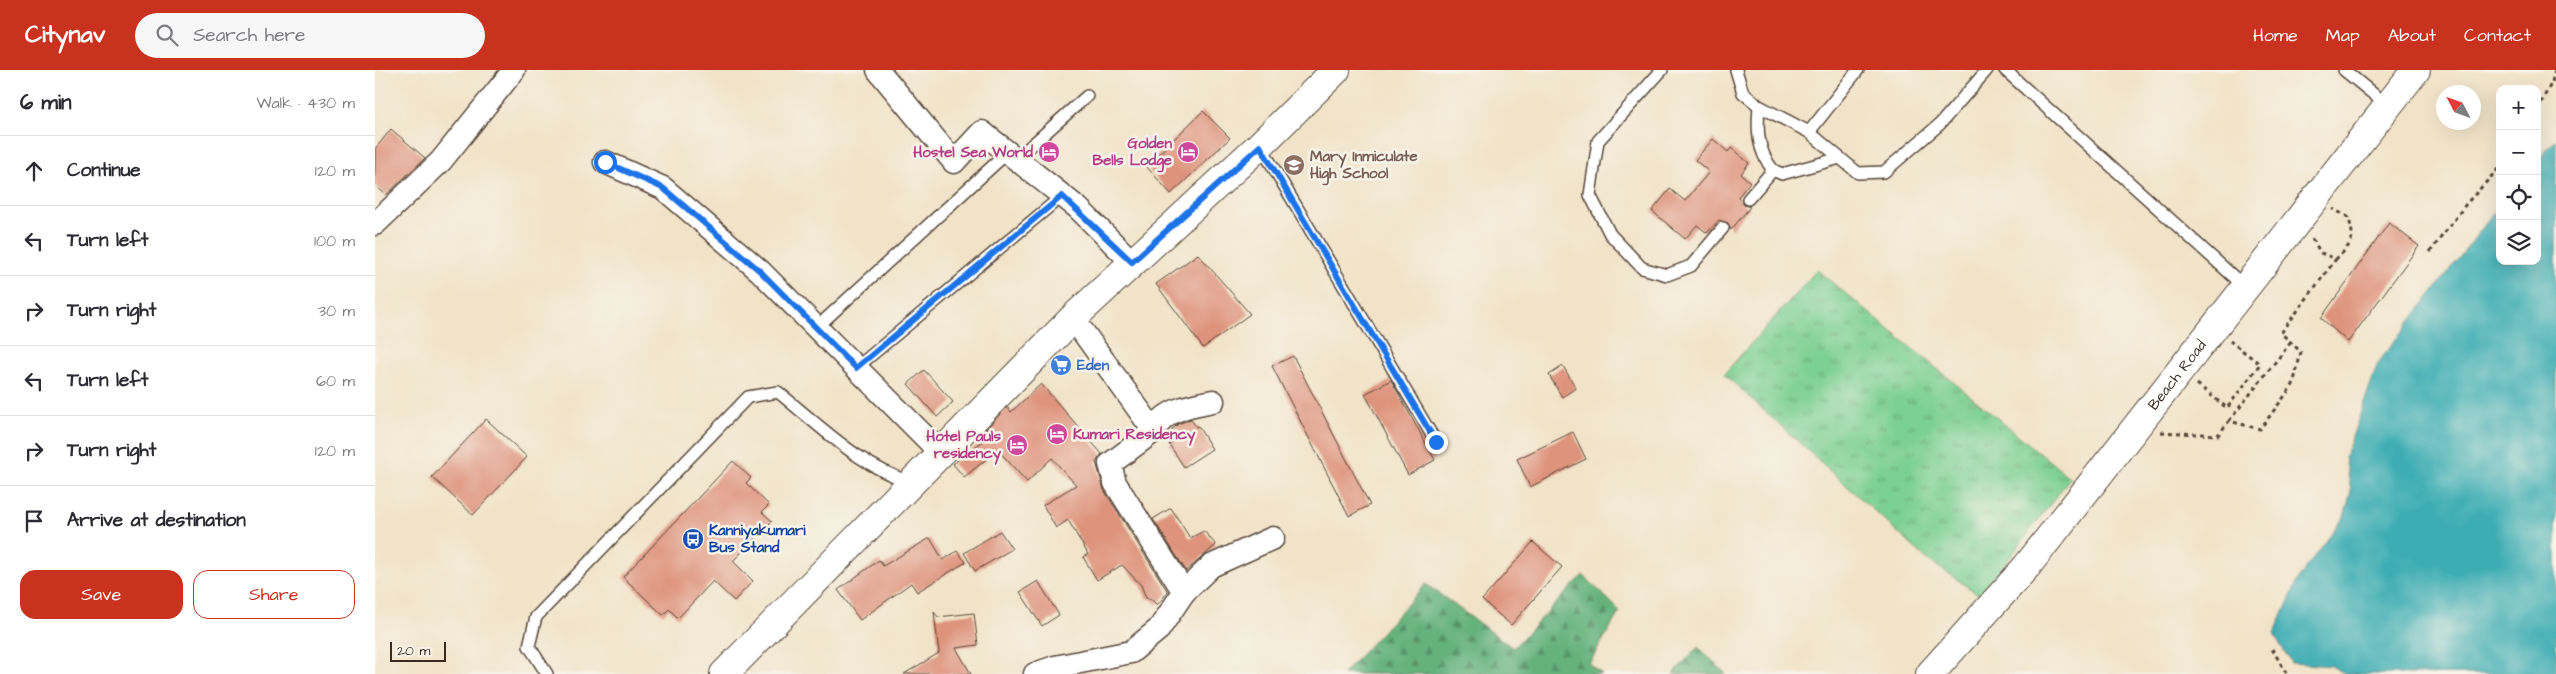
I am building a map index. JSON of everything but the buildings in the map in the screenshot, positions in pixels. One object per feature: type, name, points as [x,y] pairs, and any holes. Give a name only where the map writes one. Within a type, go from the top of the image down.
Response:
[{"type":"main road","points":[[724,674],[1073,318],[1260,146],[1337,70]]},
{"type":"main road","name":"Beach Road","points":[[1930,674],[2027,566],[2416,70]]},
{"type":"street","points":[[375,224],[441,161],[514,70]]},
{"type":"street","points":[[878,70],[953,162],[982,132],[1062,196],[1132,262]]},
{"type":"street","points":[[605,162],[663,188],[760,271],[940,452]]},
{"type":"street","points":[[1073,318],[1154,431]]},
{"type":"street","points":[[1184,592],[1115,483],[1110,464],[1154,431],[1157,423],[1184,406],[1213,402]]},
{"type":"street","points":[[1035,674],[1055,667],[1097,667],[1131,652],[1159,629],[1184,592],[1211,566],[1273,538]]},
{"type":"lane","points":[[1662,70],[1598,141],[1591,195],[1610,234],[1642,268],[1667,275],[1691,266],[1723,228]]},
{"type":"lane","points":[[1736,70],[1743,93],[1759,106],[1809,132],[1858,173],[1884,172],[1940,124],[1987,70]]},
{"type":"lane","points":[[1809,132],[1858,70]]},
{"type":"lane","points":[[2005,70],[2245,287]]},
{"type":"lane","points":[[2344,70],[2388,106]]},
{"type":"lane","points":[[816,328],[1012,156],[1087,96]]},
{"type":"lane","points":[[1759,106],[1757,134],[1766,162],[1773,170],[1782,174],[1840,158]]},
{"type":"lane","points":[[1260,146],[1436,442]]},
{"type":"lane","points":[[1748,199],[1773,170]]},
{"type":"lane","points":[[856,368],[1062,196]]},
{"type":"lane","points":[[547,674],[529,646],[536,616],[747,397],[778,392],[853,451],[894,477],[912,482]]},
{"type":"path","points":[[2541,103],[2552,82],[2555,70]]},
{"type":"path","points":[[2430,252],[2467,204],[2496,171]]},
{"type":"path","points":[[2229,421],[2259,429],[2293,385],[2301,352],[2281,333],[2336,258],[2349,246],[2353,232],[2348,217],[2333,209]]},
{"type":"path","points":[[2311,237],[2321,253],[2336,258]]},
{"type":"path","points":[[2196,384],[2227,408],[2260,364],[2229,341]]},
{"type":"path","points":[[2158,432],[2218,435],[2291,342]]},
{"type":"path","points":[[2272,649],[2287,674]]},
{"type":"green space","points":[[1817,270],[2070,478],[1981,596],[1927,559],[1724,374]]},
{"type":"green space","points":[[1583,575],[1620,611],[1589,664],[1602,674],[1343,674],[1426,584],[1513,648]]},
{"type":"green space","points":[[1698,647],[1726,674],[1673,674]]},
{"type":"water","points":[[2556,139],[2556,674],[2346,674],[2331,666],[2291,663],[2274,634],[2300,576],[2344,517],[2351,491],[2345,457],[2378,363],[2496,210],[2496,265],[2541,265],[2541,156]]},
{"type":"place","name":"Hostel Sea World","points":[[1049,152]]},
{"type":"place","name":"Golden Bells Lodge","points":[[1188,152]]},
{"type":"place","name":"Mary Inmiculate High School","points":[[1294,165]]},
{"type":"place","name":"Eden","points":[[1061,365]]},
{"type":"place","name":"Kumari Residency","points":[[1057,434]]},
{"type":"place","name":"Hotel Pauls residency","points":[[1017,445]]},
{"type":"place","name":"Kanniyakumari Bus Stand","points":[[693,539]]},
{"type":"route","points":[[605,162],[663,188],[760,271],[856,368],[897,336],[1062,196],[1078,208],[1132,262],[1260,146],[1436,442]]}]
